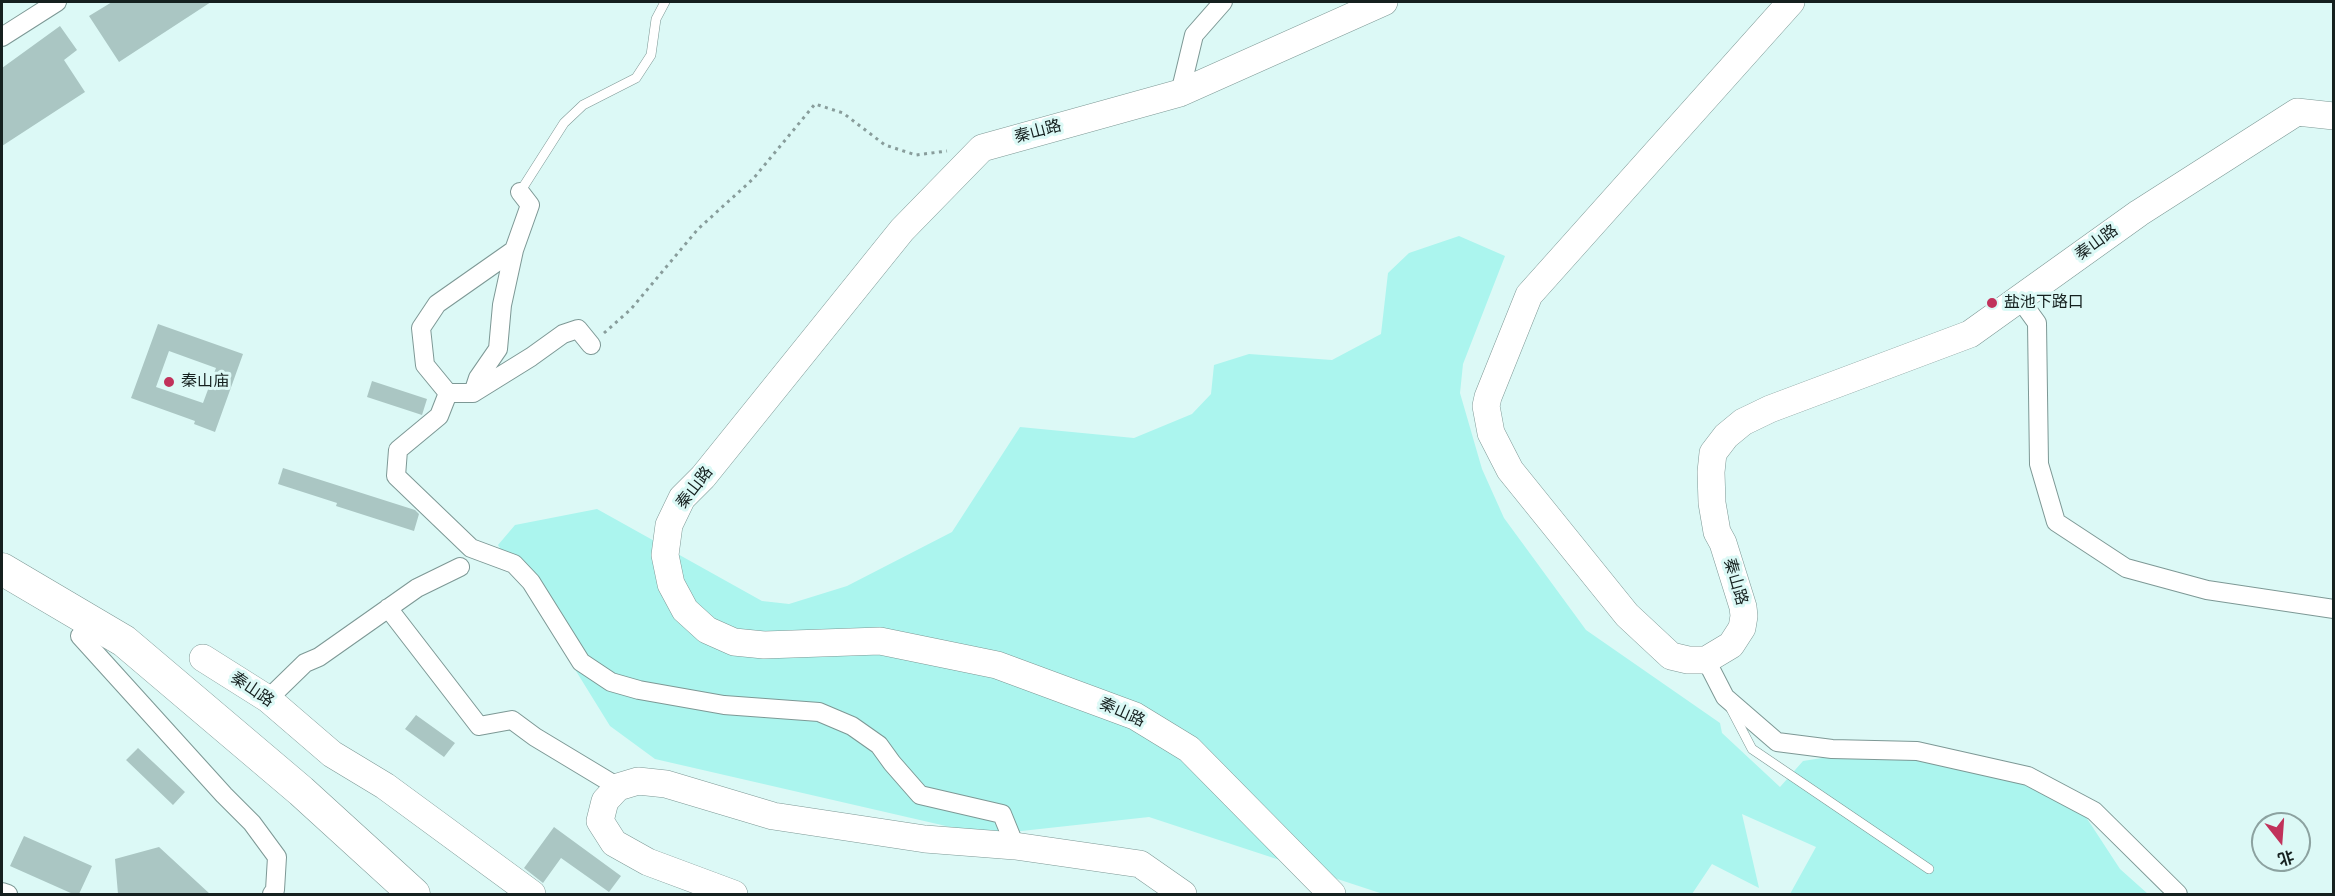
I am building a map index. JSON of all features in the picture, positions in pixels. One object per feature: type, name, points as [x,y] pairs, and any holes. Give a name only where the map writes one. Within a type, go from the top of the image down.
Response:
[{"type":"highway","points":[[2,568],[124,641],[301,790],[414,894]]},
{"type":"highway","points":[[2,592],[110,653],[190,716],[291,802],[391,894]]},
{"type":"main road","name":"秦山路","points":[[1332,894],[1190,749],[1135,716],[997,665],[880,641],[764,645],[734,642],[707,630],[685,610],[671,584],[665,555],[669,525],[682,498],[703,477],[902,231],[982,148],[1180,93],[1384,2]]},
{"type":"main road","points":[[1706,660],[1688,660],[1671,656],[1627,615],[1510,470],[1491,433],[1486,406],[1529,295],[1791,2]]},
{"type":"main road","name":"秦山路","points":[[1706,660],[1731,645],[1742,628],[1744,616],[1723,543],[1717,532],[1712,503],[1713,453],[1726,436],[1743,422],[1770,409],[1970,334],[2139,213],[2297,112],[2334,116]]},
{"type":"main road","name":"秦山路","points":[[203,658],[268,699],[332,754],[386,786],[532,894]]},
{"type":"main road","points":[[734,894],[648,862],[614,843],[600,821],[605,801],[618,787],[638,781],[666,784],[773,816],[925,839],[1015,846],[1140,864],[1183,894]]},
{"type":"street","points":[[2,37],[57,2]]},
{"type":"street","points":[[1180,93],[1194,35],[1223,2]]},
{"type":"street","points":[[473,393],[478,378],[498,349],[502,305],[514,250],[530,205],[520,192]]},
{"type":"street","points":[[448,393],[425,365],[421,328],[437,304],[514,250]]},
{"type":"street","points":[[2019,298],[2037,323],[2039,464],[2056,522],[2126,568],[2207,591],[2334,609]]},
{"type":"street","points":[[448,393],[473,393],[563,334],[578,329],[591,345]]},
{"type":"street","points":[[448,393],[439,416],[398,450],[396,476],[471,548],[514,564],[531,582],[581,662],[611,682],[639,690],[724,705],[819,712],[852,726],[879,745],[920,795],[1002,813],[1015,846]]},
{"type":"street","points":[[268,699],[305,663],[319,657],[417,588],[460,567]]},
{"type":"street","points":[[388,608],[479,726],[512,720],[618,787]]},
{"type":"street","points":[[80,636],[252,823],[277,857],[275,890],[272,894]]},
{"type":"street","points":[[1706,660],[1725,697],[1777,742],[1832,749],[1917,751],[2028,776],[2094,811],[2178,894]]},
{"type":"street","points":[[2,892],[8,894]]},
{"type":"lane","points":[[520,192],[564,123],[583,105],[636,78],[651,55],[656,19],[665,2]]},
{"type":"lane","points":[[1725,697],[1752,749],[1929,869]]},
{"type":"path","points":[[591,345],[631,309],[698,229],[753,179],[815,104],[843,113],[885,145],[916,155],[982,148]]},
{"type":"shaded area","points":[[1459,236],[1505,256],[1463,364],[1460,393],[1482,469],[1504,518],[1586,630],[1720,723],[1722,733],[1780,787],[1803,761],[1879,749],[1918,752],[2054,794],[2086,817],[2120,869],[2148,894],[1790,894],[1816,847],[1742,814],[1759,888],[1712,864],[1692,894],[1383,894],[1149,817],[985,835],[655,759],[610,726],[498,545],[515,525],[597,509],[762,601],[789,604],[847,586],[952,532],[1020,427],[1134,438],[1192,414],[1211,394],[1214,365],[1249,354],[1332,360],[1381,334],[1388,273],[1409,253]]},
{"type":"building","points":[[112,2],[211,2],[119,62],[89,16]]},
{"type":"building","points":[[60,26],[77,50],[64,60],[85,92],[2,146],[2,68]]},
{"type":"building","points":[[158,324],[243,354],[215,432],[194,424],[195,421],[131,398]],"holes":[[[169,351],[216,368],[203,403],[156,387]]]},
{"type":"building","points":[[372,381],[427,399],[422,415],[367,397]]},
{"type":"building","points":[[283,468],[415,510],[419,514],[414,531],[336,506],[337,503],[278,484]]},
{"type":"building","points":[[416,715],[455,743],[444,757],[405,729]]},
{"type":"building","points":[[138,748],[185,792],[173,805],[126,760]]},
{"type":"building","points":[[554,827],[621,876],[609,892],[561,858],[543,883],[524,868]]},
{"type":"building","points":[[24,836],[92,866],[79,894],[73,894],[10,866]]},
{"type":"building","points":[[159,847],[210,894],[118,894],[115,859]]},
{"type":"place","name":"盐池下路口","points":[[1992,303]]},
{"type":"place","name":"秦山庙","points":[[169,382]]}]
